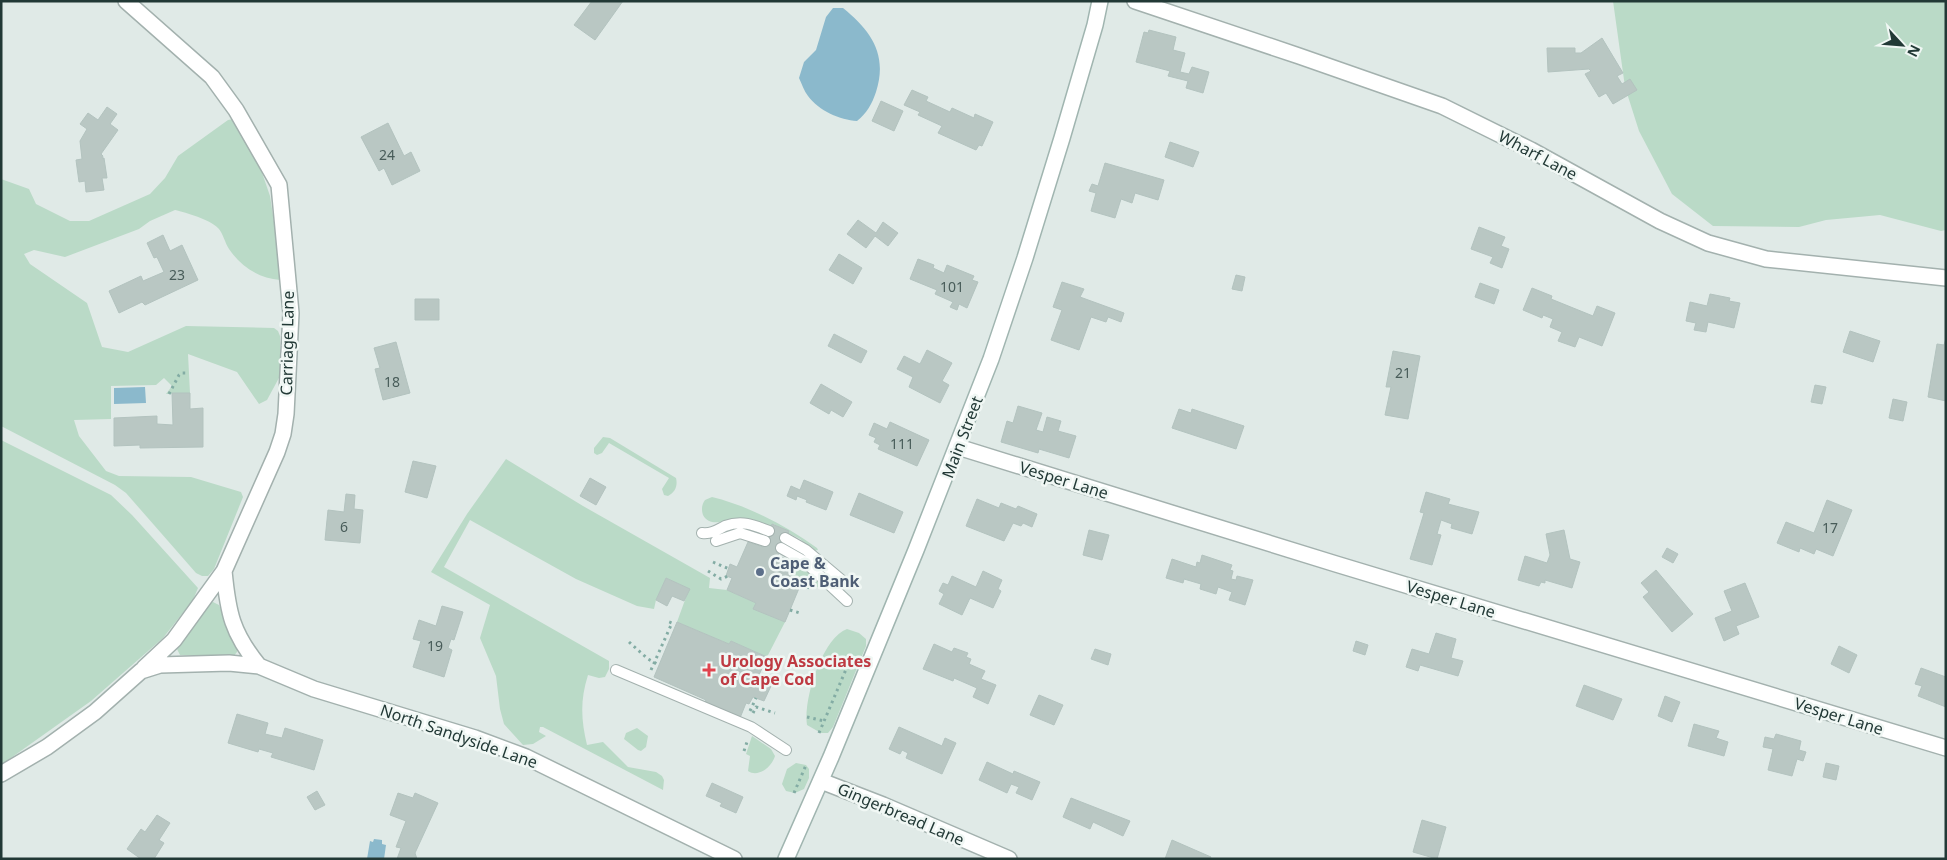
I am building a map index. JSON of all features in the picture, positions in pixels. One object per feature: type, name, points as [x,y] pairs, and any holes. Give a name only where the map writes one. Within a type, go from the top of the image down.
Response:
[{"type":"street","name":"Carriage Lane","points":[[126,1],[212,77],[236,110],[279,185],[291,313],[286,414],[278,452],[224,571],[174,640],[141,671]]},
{"type":"street","name":"Main Street","points":[[786,859],[821,781],[958,447],[999,337],[1025,258],[1100,1]]},
{"type":"street","name":"Wharf Lane","points":[[1135,1],[1442,106],[1531,150],[1660,221],[1708,242],[1766,259],[1946,278]]},
{"type":"street","name":"Vesper Lane","points":[[958,447],[1336,564],[1946,748]]},
{"type":"street","points":[[224,571],[228,608],[236,631],[246,650],[259,666]]},
{"type":"street","name":"North Sandyside Lane","points":[[1,774],[47,747],[95,712],[141,671],[160,665],[229,663],[259,666],[314,689],[475,738],[526,757],[734,859]]},
{"type":"street","name":"Gingerbread Lane","points":[[821,781],[883,805],[1009,859]]},
{"type":"lane","points":[[702,533],[713,532],[730,525],[746,523],[767,536],[740,533],[716,541]]},
{"type":"lane","points":[[786,538],[802,546],[844,582]]},
{"type":"lane","points":[[781,548],[804,561],[847,601]]},
{"type":"lane","points":[[616,670],[751,727],[786,750]]},
{"type":"path","points":[[169,394],[179,375],[189,373]]},
{"type":"path","points":[[713,562],[728,569]]},
{"type":"path","points":[[708,571],[721,579],[728,576]]},
{"type":"path","points":[[801,585],[810,588]]},
{"type":"path","points":[[790,610],[800,613]]},
{"type":"path","points":[[649,676],[672,623],[667,621]]},
{"type":"path","points":[[629,642],[648,659],[659,665]]},
{"type":"path","points":[[819,733],[854,652]]},
{"type":"path","points":[[756,698],[749,717],[756,707],[775,713]]},
{"type":"path","points":[[807,717],[824,721]]},
{"type":"path","points":[[794,793],[806,765]]},
{"type":"green space","points":[[1613,1],[1946,1],[1946,230],[1941,231],[1880,215],[1826,220],[1799,227],[1713,226],[1672,194],[1639,131],[1625,87]]},
{"type":"green space","points":[[233,119],[258,161],[270,196],[282,273],[280,280],[258,274],[239,261],[229,249],[218,228],[214,225],[198,217],[175,210],[150,221],[139,229],[65,257],[34,250],[24,254],[30,264],[87,303],[102,347],[128,352],[186,326],[274,328],[278,331],[280,336],[280,376],[267,400],[259,404],[237,372],[188,354],[190,393],[166,394],[172,386],[164,378],[156,385],[111,386],[111,419],[74,420],[79,436],[106,471],[119,476],[191,477],[241,492],[243,497],[214,569],[208,576],[202,576],[196,573],[126,493],[115,485],[1,426],[1,179],[29,189],[36,204],[70,221],[89,221],[150,194],[165,178],[178,156],[228,120]]},
{"type":"green space","points":[[603,437],[610,438],[676,478],[677,484],[674,491],[668,496],[664,495],[662,489],[669,478],[609,443],[602,453],[597,455],[594,453],[594,448]]},
{"type":"green space","points":[[1,440],[111,495],[132,515],[198,588],[193,600],[163,638],[91,701],[1,765]]},
{"type":"green space","points":[[506,459],[583,506],[710,578],[709,588],[727,590],[756,603],[754,609],[785,622],[767,657],[731,641],[729,644],[677,622],[689,589],[666,578],[654,609],[637,606],[576,579],[470,520],[444,567],[609,661],[609,669],[605,677],[599,678],[588,675],[585,684],[582,710],[587,745],[603,742],[628,767],[656,772],[664,780],[663,790],[543,727],[540,727],[539,732],[546,736],[533,744],[523,745],[504,724],[496,676],[480,638],[490,605],[431,572],[467,514]]},
{"type":"green space","points":[[712,497],[740,506],[767,518],[793,532],[818,550],[814,551],[800,539],[788,533],[788,531],[773,524],[771,526],[744,518],[711,522],[703,515],[702,511],[705,500]]},
{"type":"green space","points":[[796,564],[807,569],[822,584],[822,589],[791,576]]},
{"type":"green space","points":[[213,602],[219,605],[237,652],[233,657],[180,655],[177,649],[209,603]]},
{"type":"green space","points":[[847,629],[859,633],[866,639],[866,646],[833,727],[828,733],[821,733],[807,725],[811,686],[822,657],[830,644]]},
{"type":"green space","points":[[637,728],[648,736],[646,747],[641,751],[624,739],[626,733]]},
{"type":"green space","points":[[752,736],[771,749],[775,756],[768,767],[756,773],[748,771],[750,756],[746,754]]},
{"type":"green space","points":[[796,763],[806,765],[809,769],[809,778],[804,789],[795,793],[786,791],[782,784],[787,769]]},
{"type":"water","points":[[833,8],[843,8],[862,25],[874,44],[878,55],[880,66],[876,92],[869,108],[857,121],[837,117],[818,106],[807,94],[799,78],[804,62],[816,50],[826,17]]},
{"type":"water","points":[[145,387],[146,403],[114,404],[114,388]]},
{"type":"water","points":[[374,839],[382,840],[382,844],[386,845],[384,859],[367,859],[370,841],[373,842]]},
{"type":"building","points":[[592,1],[623,1],[595,40],[574,25]]},
{"type":"building","points":[[1149,30],[1176,37],[1173,50],[1185,53],[1180,72],[1189,74],[1192,67],[1209,72],[1203,93],[1186,88],[1188,81],[1168,76],[1170,71],[1136,62],[1144,32],[1148,33]]},
{"type":"building","points":[[1602,38],[1623,73],[1617,76],[1622,84],[1630,79],[1637,90],[1613,104],[1606,93],[1599,97],[1585,74],[1591,71],[1589,69],[1548,72],[1547,48],[1575,48],[1575,53],[1581,53]]},
{"type":"building","points":[[912,90],[928,97],[926,101],[950,112],[952,108],[974,118],[975,114],[993,122],[982,146],[979,145],[976,150],[938,133],[942,126],[918,115],[920,112],[904,105]]},
{"type":"building","points":[[881,101],[903,111],[894,131],[872,121]]},
{"type":"building","points":[[107,107],[117,114],[110,124],[118,130],[101,154],[102,158],[104,158],[107,178],[102,178],[104,190],[86,192],[85,181],[79,182],[76,160],[82,159],[80,141],[87,129],[80,124],[88,113],[98,120]]},
{"type":"building","points":[[388,123],[404,156],[411,152],[420,171],[392,185],[384,168],[379,171],[361,137]]},
{"type":"building","points":[[1170,142],[1199,152],[1193,167],[1165,157]]},
{"type":"building","points":[[1105,163],[1164,180],[1158,200],[1135,193],[1132,203],[1121,199],[1115,218],[1091,211],[1096,193],[1089,191],[1092,184],[1098,186]]},
{"type":"building","points":[[858,220],[876,233],[883,222],[898,233],[888,246],[875,236],[866,248],[847,234]]},
{"type":"building","points":[[1479,227],[1505,237],[1501,246],[1509,249],[1502,268],[1490,263],[1493,257],[1471,249]]},
{"type":"building","points":[[163,235],[170,251],[182,245],[198,280],[145,305],[142,302],[119,313],[109,291],[141,276],[143,281],[164,272],[157,257],[154,258],[147,243]]},
{"type":"building","points":[[839,254],[862,268],[853,284],[829,270]]},
{"type":"building","points":[[918,259],[934,265],[933,268],[944,273],[947,265],[974,276],[972,280],[978,282],[967,308],[959,304],[957,310],[950,307],[953,302],[935,294],[937,290],[910,279]]},
{"type":"building","points":[[1236,275],[1245,277],[1242,291],[1232,289]]},
{"type":"building","points":[[1062,282],[1084,289],[1080,297],[1124,313],[1121,322],[1108,317],[1106,322],[1091,317],[1079,350],[1051,340],[1062,310],[1053,307]]},
{"type":"building","points":[[1480,283],[1499,290],[1494,304],[1475,297]]},
{"type":"building","points":[[1532,288],[1552,296],[1551,299],[1593,316],[1597,306],[1615,313],[1602,346],[1579,337],[1575,347],[1558,341],[1562,332],[1550,327],[1553,319],[1543,315],[1542,318],[1523,310]]},
{"type":"building","points":[[1710,294],[1730,298],[1729,301],[1740,303],[1734,328],[1708,322],[1706,332],[1694,330],[1696,323],[1686,321],[1690,302],[1707,306]]},
{"type":"building","points":[[415,299],[439,299],[439,320],[415,320]]},
{"type":"building","points":[[1850,331],[1880,341],[1873,362],[1843,352]]},
{"type":"building","points":[[834,334],[867,351],[861,363],[828,346]]},
{"type":"building","points":[[1946,338],[1946,401],[1928,397],[1937,344],[1944,345]]},
{"type":"building","points":[[396,342],[410,393],[383,400],[375,369],[380,368],[374,348]]},
{"type":"building","points":[[927,350],[952,363],[942,381],[949,385],[940,403],[909,387],[913,377],[897,369],[904,356],[920,364]]},
{"type":"building","points":[[1393,351],[1420,356],[1408,419],[1385,415],[1391,387],[1386,387]]},
{"type":"building","points":[[821,384],[852,402],[843,417],[831,410],[829,414],[810,403]]},
{"type":"building","points":[[1815,385],[1826,387],[1822,404],[1811,402]]},
{"type":"building","points":[[172,393],[190,393],[190,409],[203,408],[203,447],[140,448],[140,445],[114,446],[114,418],[157,416],[157,424],[173,425]]},
{"type":"building","points":[[1893,399],[1907,402],[1903,421],[1889,418]]},
{"type":"building","points":[[1018,406],[1042,413],[1036,430],[1043,432],[1047,417],[1061,421],[1058,431],[1076,436],[1069,458],[1039,449],[1038,453],[1001,442],[1007,421],[1013,423]]},
{"type":"building","points":[[1179,409],[1191,413],[1192,409],[1244,426],[1236,449],[1172,428]]},
{"type":"building","points":[[890,422],[929,440],[917,466],[878,449],[880,445],[874,442],[876,438],[869,435],[874,423],[887,429]]},
{"type":"building","points":[[413,461],[436,466],[427,498],[405,492]]},
{"type":"building","points":[[590,478],[606,487],[596,505],[580,496]]},
{"type":"building","points":[[804,480],[833,492],[826,510],[797,496],[796,500],[787,496],[791,486],[800,490]]},
{"type":"building","points":[[1426,492],[1450,499],[1448,504],[1479,512],[1472,534],[1451,528],[1452,524],[1441,520],[1437,534],[1441,535],[1432,565],[1410,559],[1424,513],[1420,512]]},
{"type":"building","points":[[859,493],[903,512],[894,533],[850,515]]},
{"type":"building","points":[[346,494],[355,495],[354,509],[363,510],[360,543],[325,540],[328,510],[344,512]]},
{"type":"building","points":[[977,499],[999,508],[1001,503],[1016,509],[1018,506],[1037,514],[1032,527],[1023,523],[1021,526],[1013,523],[1004,541],[966,526]]},
{"type":"building","points":[[1827,500],[1852,510],[1833,556],[1816,549],[1814,554],[1800,548],[1799,552],[1777,543],[1786,522],[1814,533]]},
{"type":"building","name":"Cape & Coast Bank","points":[[772,524],[789,531],[778,555],[796,564],[791,576],[802,581],[785,622],[753,609],[756,603],[727,590],[732,578],[726,576],[730,564],[737,567],[748,542],[763,547]]},
{"type":"building","points":[[1089,530],[1109,535],[1102,560],[1083,555]]},
{"type":"building","points":[[1564,530],[1570,559],[1580,562],[1572,588],[1545,580],[1545,583],[1541,582],[1539,586],[1518,580],[1525,556],[1547,563],[1550,555],[1546,534]]},
{"type":"building","points":[[1667,548],[1678,554],[1673,563],[1662,557]]},
{"type":"building","points":[[1202,555],[1232,565],[1230,570],[1233,571],[1231,579],[1236,580],[1237,576],[1253,580],[1245,605],[1229,600],[1232,592],[1218,587],[1216,594],[1200,589],[1201,584],[1184,579],[1183,583],[1166,578],[1172,559],[1196,567],[1197,562],[1200,563]]},
{"type":"building","points":[[1656,570],[1693,614],[1672,632],[1643,597],[1649,592],[1641,583]]},
{"type":"building","points":[[983,571],[1002,580],[998,589],[1001,591],[993,608],[970,598],[962,615],[939,604],[944,594],[939,591],[943,583],[948,585],[952,576],[976,587]]},
{"type":"building","points":[[666,578],[690,589],[684,601],[672,596],[667,606],[656,600]]},
{"type":"building","points":[[1745,583],[1759,617],[1736,626],[1739,634],[1724,641],[1715,618],[1732,611],[1724,591]]},
{"type":"building","points":[[442,606],[463,612],[454,640],[451,639],[448,648],[452,650],[444,677],[413,667],[421,641],[413,639],[419,620],[436,626]]},
{"type":"building","name":"Urology Associates of Cape Cod","points":[[677,622],[729,644],[731,641],[767,657],[759,675],[762,676],[760,681],[771,686],[764,701],[753,697],[749,704],[746,703],[740,718],[727,716],[728,712],[705,702],[706,700],[654,677]]},
{"type":"building","points":[[1436,633],[1456,639],[1451,658],[1463,661],[1458,676],[1420,665],[1418,671],[1406,667],[1412,649],[1429,654]]},
{"type":"building","points":[[1356,641],[1368,645],[1365,655],[1353,651]]},
{"type":"building","points":[[934,644],[952,652],[954,648],[968,653],[966,657],[971,659],[969,664],[985,671],[981,679],[996,685],[988,704],[973,697],[977,688],[954,678],[953,681],[923,669]]},
{"type":"building","points":[[1839,646],[1857,655],[1849,673],[1831,664]]},
{"type":"building","points":[[1095,649],[1111,654],[1108,665],[1091,659]]},
{"type":"building","points":[[1921,668],[1946,677],[1946,707],[1918,696],[1922,686],[1915,684]]},
{"type":"building","points":[[1584,685],[1622,699],[1613,720],[1576,706]]},
{"type":"building","points":[[1039,695],[1063,705],[1054,725],[1030,715]]},
{"type":"building","points":[[1665,696],[1680,702],[1672,722],[1658,716]]},
{"type":"building","points":[[237,714],[268,723],[265,734],[282,738],[285,728],[323,740],[314,770],[271,757],[273,753],[259,749],[258,752],[228,743]]},
{"type":"building","points":[[1694,724],[1719,731],[1716,738],[1728,742],[1724,756],[1688,746]]},
{"type":"building","points":[[899,727],[942,746],[945,738],[956,743],[942,774],[906,758],[908,753],[902,750],[900,754],[889,749]]},
{"type":"building","points":[[1776,734],[1801,741],[1799,750],[1806,752],[1803,761],[1797,759],[1792,776],[1768,770],[1773,749],[1763,747],[1765,737],[1774,739]]},
{"type":"building","points":[[987,762],[1013,774],[1014,771],[1040,782],[1032,800],[1016,793],[1019,787],[1011,784],[1007,793],[979,780]]},
{"type":"building","points":[[1826,763],[1839,766],[1836,780],[1823,777]]},
{"type":"building","points":[[712,783],[743,797],[736,813],[720,806],[722,803],[706,796]]},
{"type":"building","points":[[317,791],[325,805],[315,810],[307,797]]},
{"type":"building","points":[[398,793],[413,798],[415,793],[438,803],[415,853],[417,859],[397,859],[401,848],[396,847],[406,821],[390,815]]},
{"type":"building","points":[[1071,798],[1130,821],[1123,836],[1093,822],[1090,829],[1063,817]]},
{"type":"building","points":[[157,815],[170,823],[159,840],[164,843],[154,859],[141,859],[127,849],[141,829],[145,832]]},
{"type":"building","points":[[1422,820],[1446,827],[1437,859],[1413,852]]},
{"type":"building","points":[[1172,840],[1211,857],[1210,859],[1165,859]]},
{"type":"place","name":"Cape & Coast Bank","points":[[760,572]]},
{"type":"place","name":"Urology Associates of Cape Cod","points":[[709,670]]}]
